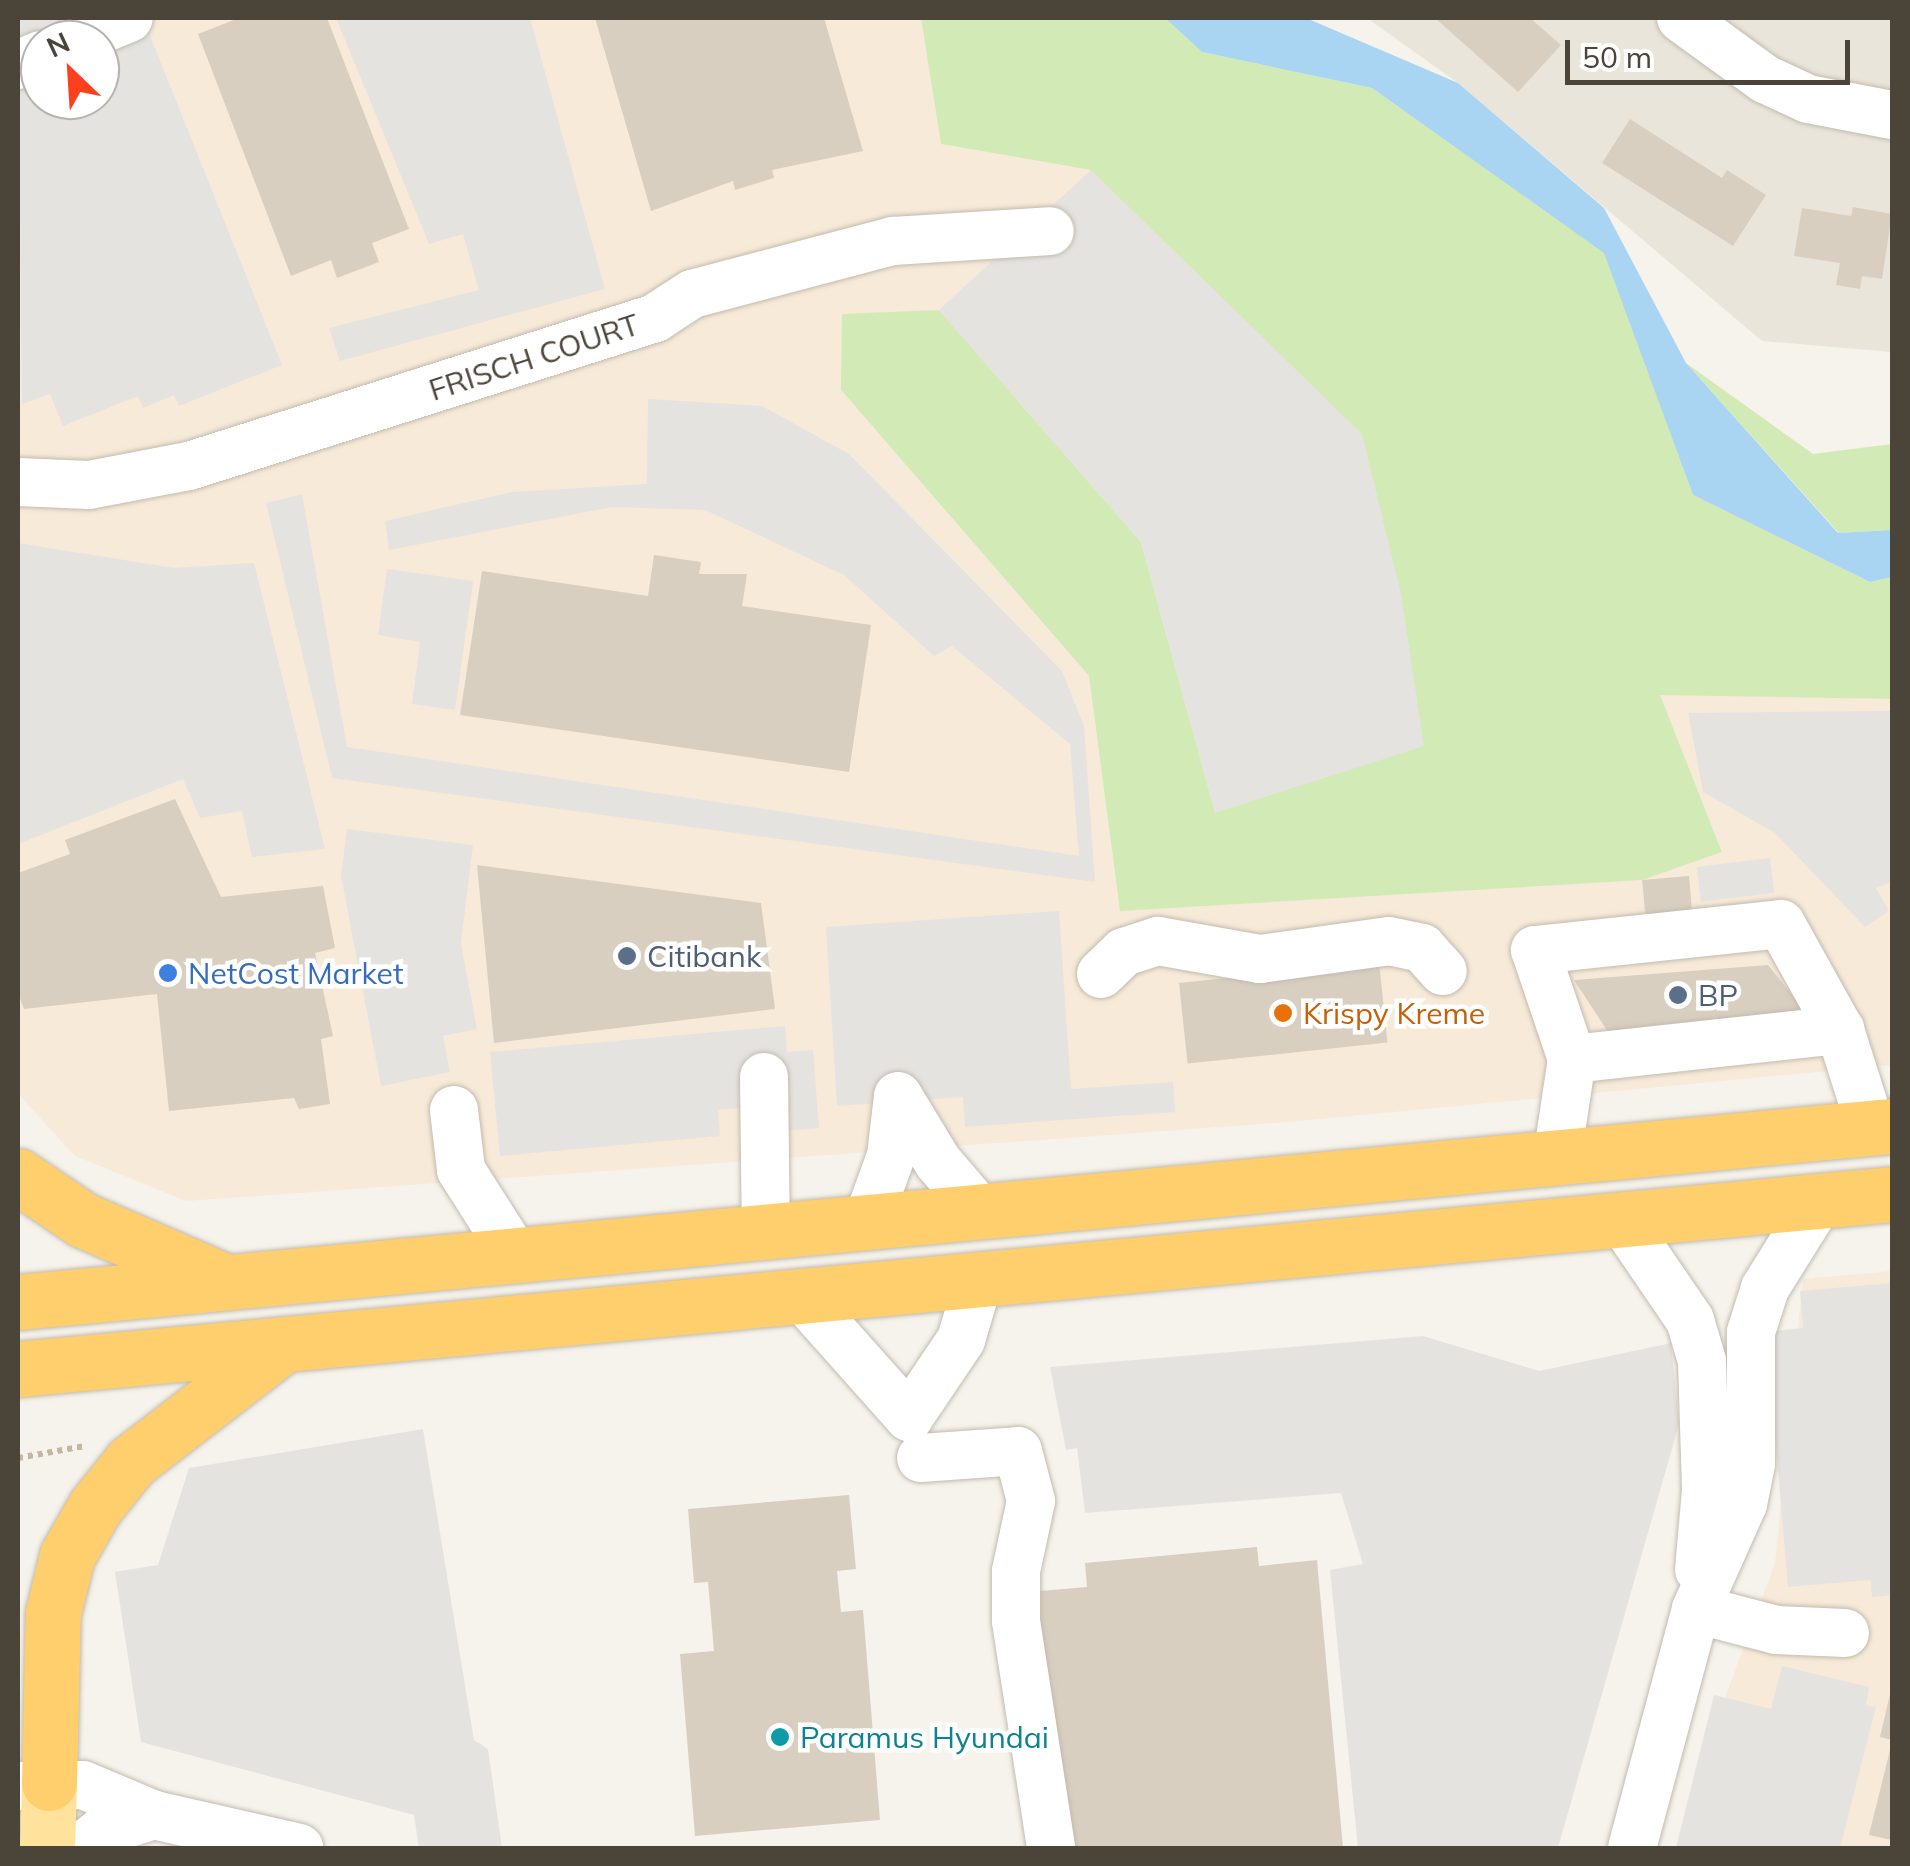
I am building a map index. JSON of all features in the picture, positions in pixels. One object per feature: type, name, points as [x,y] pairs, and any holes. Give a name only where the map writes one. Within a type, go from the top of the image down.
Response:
[{"type":"highway","points":[[18,1302],[513,1252],[766,1232],[1882,1127]]},
{"type":"highway","points":[[18,1176],[82,1220],[228,1283]]},
{"type":"highway","points":[[18,1369],[1892,1194]]},
{"type":"highway","points":[[33,1785],[53,1612],[68,1556],[95,1506],[131,1462],[284,1344]]},
{"type":"main road","points":[[33,1785],[47,1848]]},
{"type":"street","points":[[1681,18],[1765,78],[1808,99],[1892,115]]},
{"type":"street","name":"FRISCH COURT","points":[[18,482],[89,485],[189,466],[655,318],[692,294],[893,241],[1050,232]]},
{"type":"street","points":[[1557,1158],[1572,1058],[1535,950],[1781,924],[1840,1030],[1882,1127]]},
{"type":"street","points":[[1101,974],[1124,952],[1158,941],[1260,959],[1389,941],[1422,948],[1443,971]]},
{"type":"street","points":[[1572,1058],[1840,1030]]},
{"type":"street","points":[[764,1078],[766,1232]]},
{"type":"street","points":[[867,1222],[891,1156],[898,1096],[938,1162],[981,1212]]},
{"type":"street","points":[[454,1110],[461,1170],[513,1252]]},
{"type":"street","points":[[1632,1848],[1696,1608],[1748,1477],[1751,1332],[1765,1288],[1820,1200]]},
{"type":"street","points":[[1621,1218],[1690,1320],[1702,1360],[1706,1490],[1696,1608]]},
{"type":"street","points":[[802,1297],[909,1418],[960,1340],[979,1279]]},
{"type":"street","points":[[921,1458],[1018,1451],[1031,1502],[1016,1572],[1016,1621],[1051,1848]]},
{"type":"street","points":[[1696,1608],[1776,1630],[1844,1633]]},
{"type":"street","points":[[33,1785],[84,1786],[154,1815],[299,1848]]},
{"type":"street","points":[[82,1848],[101,1832],[154,1815]]},
{"type":"path","points":[[18,1458],[87,1446]]},
{"type":"shaded area","points":[[18,18],[921,18],[941,144],[1091,170],[1362,434],[841,390],[1089,676],[1120,911],[1722,851],[1659,694],[1892,699],[1892,1065],[1277,1123],[186,1201],[75,1156],[18,1094]]},
{"type":"shaded area","points":[[18,18],[143,18],[282,365],[179,406],[174,395],[143,408],[138,396],[63,426],[50,394],[22,404]]},
{"type":"shaded area","points":[[336,18],[530,18],[605,289],[340,361],[329,328],[479,290],[463,234],[429,244]]},
{"type":"shaded area","points":[[1367,18],[1892,18],[1892,352],[1762,341],[1458,83]]},
{"type":"shaded area","points":[[1091,170],[1362,434],[1401,594],[1424,746],[1215,813],[1141,542],[939,310]]},
{"type":"shaded area","points":[[648,399],[762,406],[849,454],[1062,671],[1084,726],[1095,882],[332,778],[266,503],[302,494],[347,747],[1079,856],[1070,744],[952,646],[934,656],[844,575],[705,510],[612,507],[389,550],[385,521],[512,492],[647,484]]},
{"type":"shaded area","points":[[18,543],[174,568],[254,563],[325,849],[252,857],[242,811],[200,818],[183,779],[18,844]]},
{"type":"shaded area","points":[[387,569],[473,581],[455,710],[412,704],[420,642],[378,635]]},
{"type":"shaded area","points":[[1892,711],[1892,882],[1876,888],[1889,911],[1865,927],[1775,833],[1703,792],[1688,713]]},
{"type":"shaded area","points":[[347,829],[473,845],[461,944],[477,1029],[443,1036],[450,1072],[381,1086],[341,876]]},
{"type":"shaded area","points":[[1770,858],[1774,893],[1701,902],[1697,867]]},
{"type":"shaded area","points":[[1059,911],[1071,1089],[1173,1082],[1175,1112],[965,1127],[963,1097],[837,1106],[826,927]]},
{"type":"shaded area","points":[[785,1026],[787,1052],[813,1050],[819,1128],[783,1131],[780,1105],[718,1110],[720,1136],[500,1156],[490,1052]]},
{"type":"shaded area","points":[[1892,1271],[1892,1848],[1676,1848],[1690,1792],[1775,1563],[1803,1279]]},
{"type":"shaded area","points":[[1892,1283],[1892,1595],[1872,1597],[1871,1580],[1788,1587],[1766,1332],[1803,1328],[1800,1291]]},
{"type":"shaded area","points":[[1423,1336],[1539,1371],[1671,1343],[1679,1424],[1558,1848],[1358,1848],[1330,1570],[1363,1564],[1341,1493],[1085,1513],[1077,1448],[1066,1450],[1050,1367]]},
{"type":"shaded area","points":[[423,1429],[474,1740],[488,1749],[502,1848],[419,1848],[414,1815],[141,1742],[115,1572],[158,1565],[189,1468]]},
{"type":"shaded area","points":[[1782,1666],[1869,1687],[1866,1705],[1876,1707],[1840,1848],[1676,1848],[1714,1695],[1771,1709]]},
{"type":"green space","points":[[921,18],[1165,18],[1202,52],[1372,88],[1605,253],[1693,495],[1870,582],[1892,577],[1892,699],[1660,695],[1722,852],[1642,880],[1120,911],[1089,676],[841,390],[842,314],[939,310],[1141,542],[1215,812],[1091,170],[941,144]]},
{"type":"green space","points":[[1686,363],[1813,454],[1892,444],[1892,530],[1839,533]]},
{"type":"water","points":[[1165,18],[1306,18],[1458,83],[1604,208],[1686,363],[1838,533],[1892,530],[1892,577],[1870,582],[1693,495],[1604,253],[1372,88],[1202,52]]},
{"type":"building","points":[[239,18],[327,18],[409,229],[372,243],[379,262],[337,278],[331,260],[291,276],[198,34]]},
{"type":"building","points":[[595,18],[824,18],[863,151],[772,170],[774,178],[735,190],[733,181],[651,211]]},
{"type":"building","points":[[1435,18],[1530,18],[1561,45],[1518,92]]},
{"type":"building","points":[[1630,119],[1722,178],[1727,170],[1766,195],[1733,246],[1602,163]]},
{"type":"building","points":[[1853,207],[1892,214],[1882,279],[1862,276],[1860,289],[1836,285],[1840,263],[1794,256],[1802,208],[1851,216]]},
{"type":"building","points":[[654,555],[701,562],[699,574],[747,574],[742,606],[871,625],[849,772],[460,715],[482,571],[648,596]]},
{"type":"building","name":"NetCost Market","points":[[175,799],[221,897],[323,886],[335,948],[315,953],[333,1036],[321,1039],[330,1104],[299,1109],[294,1098],[169,1111],[157,994],[24,1009],[18,993],[18,873],[70,854],[65,840]]},
{"type":"building","name":"Citibank","points":[[477,865],[761,903],[775,1009],[494,1043]]},
{"type":"building","points":[[1689,876],[1693,919],[1646,923],[1642,880]]},
{"type":"building","name":"Krispy Kreme","points":[[1379,962],[1387,1043],[1188,1064],[1179,983]]},
{"type":"building","points":[[1768,965],[1808,1015],[1610,1035],[1574,980]]},
{"type":"building","name":"Paramus Hyundai","points":[[849,1495],[856,1569],[837,1571],[841,1612],[863,1610],[880,1820],[695,1836],[680,1654],[714,1651],[708,1582],[694,1583],[688,1509]]},
{"type":"building","points":[[1257,1547],[1259,1566],[1317,1560],[1343,1848],[1051,1848],[1028,1592],[1087,1587],[1085,1563]]},
{"type":"building","points":[[1892,1691],[1892,1740],[1880,1737]]},
{"type":"building","points":[[1892,1746],[1892,1840],[1869,1835]]},
{"type":"place","name":"Citibank","points":[[627,956]]},
{"type":"place","name":"NetCost Market","points":[[168,973]]},
{"type":"place","name":"BP","points":[[1678,995]]},
{"type":"place","name":"Krispy Kreme","points":[[1283,1013]]},
{"type":"place","name":"Paramus Hyundai","points":[[780,1737]]}]
